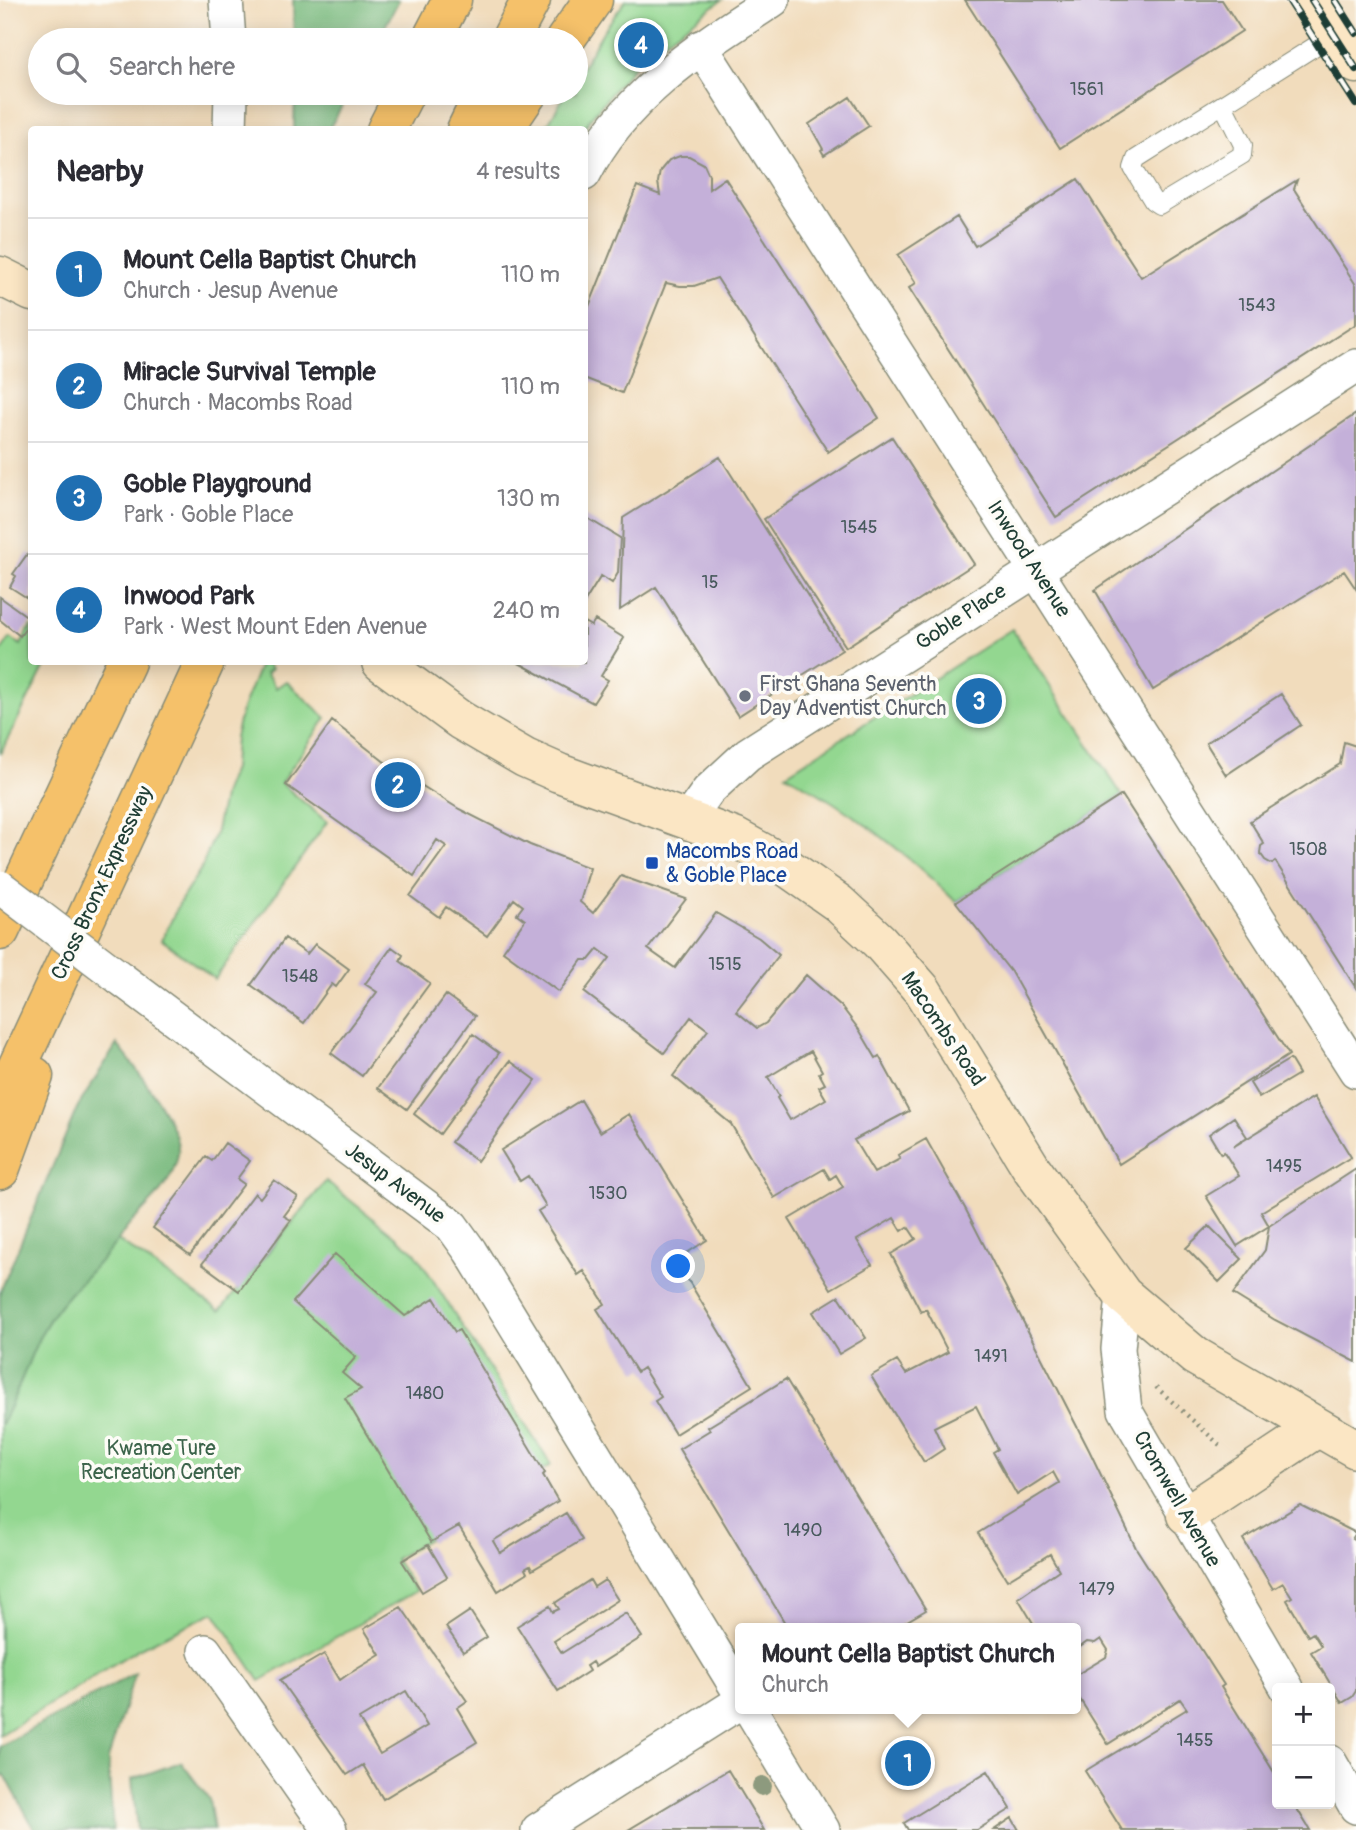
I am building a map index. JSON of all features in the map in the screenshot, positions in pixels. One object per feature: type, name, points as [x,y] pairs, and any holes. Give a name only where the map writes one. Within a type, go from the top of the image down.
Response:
[{"type":"highway","points":[[437,28],[452,0]]},
{"type":"highway","points":[[516,28],[531,0]]},
{"type":"highway","points":[[573,28],[593,0]]},
{"type":"highway","points":[[388,126],[399,105]]},
{"type":"highway","points":[[468,126],[478,105]]},
{"type":"highway","points":[[506,126],[520,105]]},
{"type":"highway","points":[[0,931],[125,665]]},
{"type":"highway","name":"Cross Bronx Expressway","points":[[0,1104],[204,665]]},
{"type":"highway","points":[[0,906],[59,803]]},
{"type":"highway","points":[[0,1170],[114,857]]},
{"type":"street","points":[[226,0],[228,28]]},
{"type":"street","points":[[588,167],[601,146],[652,86],[701,47],[773,0]]},
{"type":"street","points":[[1315,0],[1346,48]]},
{"type":"street","name":"Inwood Avenue","points":[[701,47],[1356,1071]]},
{"type":"street","points":[[230,126],[231,105]]},
{"type":"street","points":[[0,261],[28,258]]},
{"type":"street","points":[[0,276],[28,290]]},
{"type":"street","name":"Goble Place","points":[[688,819],[720,779],[748,754],[1356,366]]},
{"type":"street","name":"Macombs Road","points":[[385,665],[460,720],[525,758],[734,837],[781,863],[838,903],[879,941],[922,990],[1032,1169],[1122,1295],[1195,1356],[1356,1449]]},
{"type":"street","name":"Jesup Avenue","points":[[0,887],[452,1226],[470,1251],[735,1685]]},
{"type":"street","name":"Cromwell Avenue","points":[[1122,1295],[1118,1349],[1125,1410],[1284,1683]]},
{"type":"street","points":[[1186,1515],[1317,1428]]},
{"type":"street","points":[[205,1651],[330,1830]]},
{"type":"street","points":[[538,1830],[735,1705]]},
{"type":"street","points":[[753,1714],[823,1830]]},
{"type":"street","points":[[1335,1771],[1356,1807]]},
{"type":"lane","points":[[1223,105],[1243,145],[1242,155],[1159,205],[1153,201],[1133,168],[1136,159],[1223,105],[1346,48]]},
{"type":"path","points":[[1156,1386],[1223,1447]]},
{"type":"green space","points":[[293,0],[399,0],[384,28],[294,28]]},
{"type":"green space","points":[[626,0],[722,0],[639,60],[586,126],[547,126],[559,105],[588,105],[588,57]]},
{"type":"green space","points":[[295,105],[342,105],[331,126],[294,126]]},
{"type":"green space","points":[[1012,629],[1122,795],[956,902],[876,832],[786,774]]},
{"type":"green space","points":[[28,631],[28,665],[45,665],[0,754],[0,652],[10,638],[21,645]]},
{"type":"green space","points":[[260,665],[268,665],[271,669],[266,673],[276,688],[286,681],[326,718],[281,783],[327,822],[215,979],[162,940],[181,900],[202,867],[216,831],[224,792],[233,769],[235,737],[242,709]]},
{"type":"green space","points":[[117,1044],[155,1097],[173,1129],[178,1154],[176,1164],[160,1192],[70,1293],[47,1323],[0,1426],[0,1292],[77,1108]]},
{"type":"green space","name":"Kwame Ture Recreation Center","points":[[326,1181],[415,1252],[551,1465],[395,1559],[416,1591],[260,1681],[214,1612],[138,1649],[0,1735],[0,1358],[93,1223],[220,1311]]},
{"type":"green space","points":[[135,1673],[108,1759],[113,1830],[35,1830],[5,1775],[0,1776],[0,1746]]},
{"type":"green space","points":[[181,1762],[209,1799],[214,1830],[137,1830],[132,1779]]},
{"type":"building","points":[[965,0],[1222,0],[1242,31],[1060,148]]},
{"type":"building","points":[[850,97],[869,126],[824,155],[809,124]]},
{"type":"building","points":[[689,156],[704,164],[709,175],[709,189],[725,178],[879,418],[828,452],[717,278],[694,286],[666,283],[622,393],[588,380],[588,309],[637,186],[660,195],[660,171],[669,160]]},
{"type":"building","points":[[1078,179],[1141,277],[1297,180],[1294,189],[1356,285],[1356,324],[1056,517],[909,288],[916,283],[898,255],[957,217],[975,246]]},
{"type":"building","points":[[1356,414],[1356,589],[1344,571],[1153,690],[1095,590]]},
{"type":"building","points":[[892,437],[974,564],[846,647],[764,519]]},
{"type":"building","points":[[720,457],[842,650],[738,716],[656,587],[620,610],[623,518]]},
{"type":"building","points":[[588,518],[620,538],[618,573],[612,583],[601,576],[588,597]]},
{"type":"building","points":[[28,553],[28,598],[10,587],[16,576],[13,574]]},
{"type":"building","points":[[0,597],[28,617],[28,625],[20,636],[0,620]]},
{"type":"building","points":[[595,620],[624,638],[601,676],[608,680],[593,703],[523,665],[588,665],[588,624],[591,626]]},
{"type":"building","points":[[1281,694],[1301,725],[1226,775],[1206,743]]},
{"type":"building","points":[[332,721],[386,763],[459,809],[530,845],[590,868],[580,902],[593,913],[621,876],[686,899],[648,949],[675,968],[716,913],[759,938],[779,955],[736,1011],[757,1028],[766,1023],[806,975],[841,1006],[876,1058],[879,1056],[909,1111],[854,1140],[874,1173],[900,1159],[898,1155],[926,1139],[966,1210],[1136,1548],[1224,1685],[1221,1687],[1272,1769],[1272,1809],[1297,1809],[1310,1830],[1122,1830],[1085,1771],[1187,1709],[1180,1699],[1108,1744],[1081,1701],[1081,1672],[1106,1657],[1108,1650],[1101,1639],[1081,1646],[1081,1623],[1033,1623],[1018,1598],[1059,1570],[1050,1554],[1007,1580],[978,1533],[1059,1483],[1053,1472],[1017,1495],[993,1452],[998,1449],[976,1406],[934,1427],[944,1449],[924,1462],[871,1376],[897,1361],[906,1374],[948,1352],[926,1309],[921,1312],[891,1254],[916,1239],[908,1227],[902,1231],[894,1218],[857,1240],[872,1265],[831,1289],[789,1219],[843,1187],[836,1175],[830,1179],[824,1169],[774,1198],[731,1124],[673,1076],[708,1030],[691,1017],[664,1053],[584,992],[610,958],[598,949],[589,960],[582,960],[559,992],[503,951],[525,920],[517,914],[523,906],[514,899],[487,936],[446,907],[439,917],[410,896],[446,846],[437,840],[414,876],[286,785]],"holes":[[[811,1051],[822,1071],[819,1073],[825,1084],[819,1087],[826,1099],[790,1120],[768,1077]]]},
{"type":"building","points":[[1344,742],[1356,746],[1356,988],[1275,861],[1272,864],[1260,853],[1264,844],[1250,821],[1340,764]]},
{"type":"building","points":[[1122,795],[1289,1055],[1119,1164],[1011,972],[956,902]]},
{"type":"building","points":[[285,938],[307,954],[315,944],[349,969],[336,987],[332,984],[304,1023],[251,985]]},
{"type":"building","points":[[392,947],[403,955],[400,961],[430,983],[362,1076],[331,1053],[377,992],[365,984]]},
{"type":"building","points":[[446,995],[475,1016],[407,1109],[378,1088]]},
{"type":"building","points":[[473,1034],[499,1053],[440,1134],[414,1114]]},
{"type":"building","points":[[1290,1059],[1299,1074],[1259,1098],[1250,1083]]},
{"type":"building","points":[[510,1061],[536,1080],[477,1161],[451,1142]]},
{"type":"building","points":[[1314,1097],[1351,1157],[1261,1212],[1269,1226],[1237,1246],[1206,1196],[1239,1176],[1209,1134],[1234,1117],[1247,1137],[1233,1147]]},
{"type":"building","points":[[581,1100],[600,1132],[629,1114],[707,1240],[676,1260],[752,1386],[675,1434],[655,1401],[661,1397],[643,1368],[637,1372],[597,1309],[605,1304],[584,1271],[578,1275],[538,1211],[546,1206],[528,1176],[520,1181],[501,1150]]},
{"type":"building","points":[[225,1143],[250,1161],[237,1179],[244,1184],[190,1255],[153,1228],[206,1157],[212,1161]]},
{"type":"building","points":[[1356,1169],[1356,1362],[1275,1320],[1233,1294],[1265,1250],[1269,1226]]},
{"type":"building","points":[[274,1180],[298,1197],[284,1216],[291,1220],[239,1291],[202,1264],[255,1193],[260,1198]]},
{"type":"building","points":[[1209,1226],[1242,1259],[1219,1282],[1186,1248]]},
{"type":"building","points":[[335,1254],[405,1316],[434,1298],[455,1332],[459,1330],[545,1473],[543,1475],[558,1501],[493,1541],[500,1553],[566,1513],[582,1540],[532,1570],[530,1566],[525,1569],[527,1573],[498,1591],[459,1526],[431,1542],[345,1398],[361,1389],[342,1373],[356,1357],[293,1302]]},
{"type":"building","points":[[839,1296],[866,1338],[839,1354],[813,1312]]},
{"type":"building","points":[[786,1379],[926,1610],[904,1623],[785,1623],[679,1449],[710,1430],[708,1427]]},
{"type":"building","points":[[1300,1505],[1356,1533],[1352,1539],[1356,1541],[1356,1691],[1352,1697],[1342,1703],[1335,1691],[1335,1683],[1330,1683],[1311,1652],[1321,1646],[1313,1633],[1308,1636],[1287,1600],[1292,1597],[1283,1583],[1273,1589],[1243,1539]]},
{"type":"building","points":[[428,1545],[447,1577],[422,1592],[402,1561]]},
{"type":"building","points":[[590,1580],[594,1587],[605,1580],[618,1600],[554,1641],[562,1653],[626,1613],[642,1637],[595,1667],[592,1662],[586,1666],[589,1671],[558,1691],[517,1626],[550,1606],[553,1612],[559,1609],[555,1603]]},
{"type":"building","points":[[401,1607],[467,1701],[457,1708],[477,1742],[383,1799],[363,1765],[347,1775],[280,1680],[324,1654],[340,1680],[380,1655],[364,1629]],"holes":[[[406,1691],[427,1726],[380,1754],[359,1719]]]},
{"type":"building","points":[[470,1611],[487,1637],[463,1652],[446,1627]]},
{"type":"building","points":[[728,1770],[764,1830],[628,1830]]},
{"type":"building","points":[[988,1771],[1011,1809],[977,1830],[908,1830],[904,1823]]},
{"type":"building","points":[[1012,1818],[1019,1830],[994,1830]]},
{"type":"railway","points":[[1289,0],[1356,104]]},
{"type":"railway","points":[[1312,0],[1356,69]]},
{"type":"railway","points":[[1335,0],[1356,33]]},
{"type":"place","name":"Inwood Park","points":[[641,45]]},
{"type":"place","name":"First Ghana Seventh Day Adventist Church","points":[[745,696]]},
{"type":"place","name":"Goble Playground","points":[[979,701]]},
{"type":"place","name":"Miracle Survival Temple","points":[[398,785]]},
{"type":"place","name":"Macombs Road & Goble Place","points":[[652,863]]},
{"type":"place","name":"Mount Cella Baptist Church","points":[[908,1763]]}]
